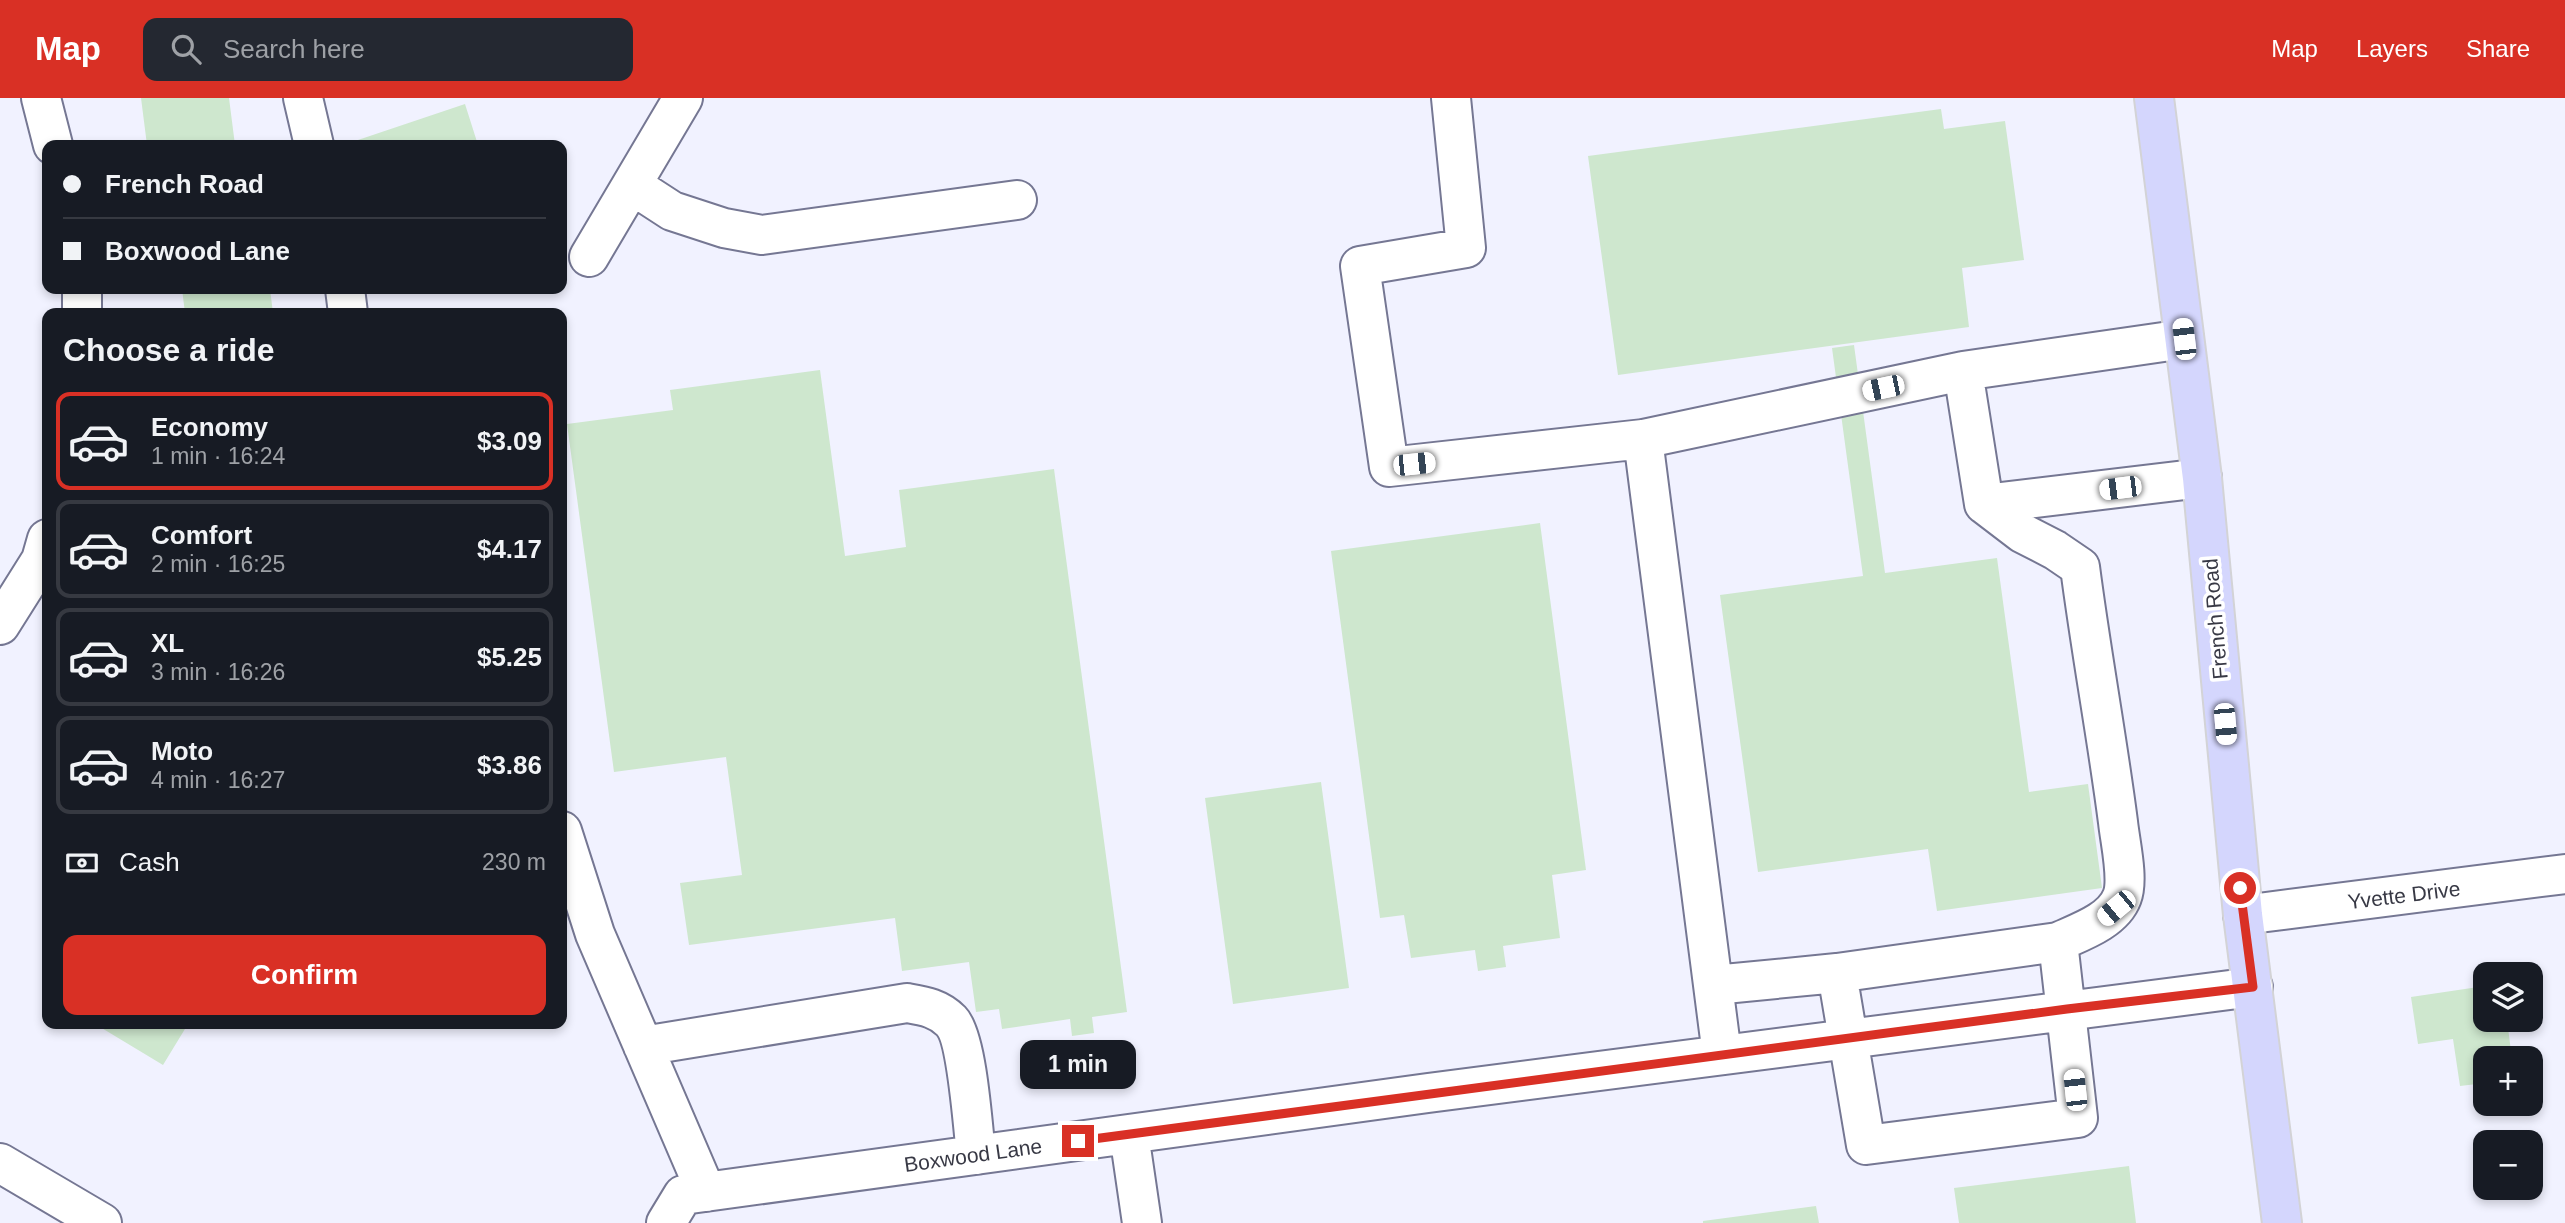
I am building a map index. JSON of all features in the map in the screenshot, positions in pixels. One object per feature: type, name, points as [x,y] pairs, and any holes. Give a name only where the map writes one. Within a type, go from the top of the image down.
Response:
[{"type":"main road","name":"French Road","points":[[2154,98],[2202,478],[2243,915],[2282,1223]]},
{"type":"street","points":[[41,98],[52,140]]},
{"type":"street","points":[[303,98],[313,140]]},
{"type":"street","points":[[589,257],[682,98]]},
{"type":"street","points":[[1451,98],[1466,248],[1360,266],[1389,467],[1643,439],[1963,371],[2184,339]]},
{"type":"street","points":[[632,185],[672,211],[724,228],[762,235],[1017,200]]},
{"type":"street","points":[[1714,985],[1838,974],[2058,942],[2100,922],[2116,908],[2123,895],[2124,870],[2114,791],[2080,567],[2022,533],[1984,504],[1963,371]]},
{"type":"street","points":[[1643,439],[1722,1055]]},
{"type":"street","points":[[1984,504],[2202,478]]},
{"type":"street","points":[[0,625],[42,556]]},
{"type":"street","points":[[567,847],[595,934],[706,1192]]},
{"type":"street","name":"Yvette Drive","points":[[2243,915],[2565,874]]},
{"type":"street","points":[[1838,974],[1866,1145],[2078,1118],[2058,942]]},
{"type":"street","name":"Boxwood Lane","points":[[666,1223],[683,1195],[1848,1038],[2253,987]]},
{"type":"street","points":[[643,1046],[907,1003],[934,1008],[953,1022],[961,1040],[976,1155]]},
{"type":"street","points":[[1129,1134],[1142,1223]]},
{"type":"street","points":[[0,1163],[103,1223]]},
{"type":"building","points":[[141,98],[229,98],[234,140],[146,140]]},
{"type":"building","points":[[465,104],[476,140],[358,140]]},
{"type":"building","points":[[1941,109],[1944,129],[2005,121],[2024,260],[1962,268],[1969,327],[1618,375],[1588,156]]},
{"type":"building","points":[[183,294],[271,294],[272,308],[184,308]]},
{"type":"building","points":[[1854,345],[1885,573],[1997,558],[2029,792],[2088,784],[2102,888],[1937,911],[1928,849],[1758,872],[1720,595],[1863,576],[1832,348]]},
{"type":"building","points":[[820,370],[845,556],[906,547],[899,490],[1054,469],[1127,1012],[1092,1017],[1094,1033],[1072,1036],[1070,1019],[1002,1029],[999,1009],[976,1012],[969,962],[902,971],[895,918],[689,945],[680,883],[742,875],[726,757],[614,772],[567,424],[673,410],[670,390]]},
{"type":"building","points":[[1540,523],[1586,870],[1552,875],[1560,938],[1503,946],[1506,967],[1478,971],[1475,950],[1411,958],[1404,915],[1380,918],[1331,551]]},
{"type":"building","points":[[1321,782],[1349,988],[1233,1004],[1205,798]]},
{"type":"building","points":[[2473,988],[2473,1032],[2509,1032],[2510,1046],[2473,1046],[2473,1084],[2460,1086],[2453,1039],[2418,1044],[2411,997]]},
{"type":"building","points":[[103,1029],[185,1029],[163,1065]]},
{"type":"building","points":[[2129,1166],[2136,1223],[1959,1223],[1954,1188]]},
{"type":"building","points":[[1816,1206],[1819,1223],[1703,1223],[1703,1221]]},
{"type":"route","points":[[1078,1141],[2067,1009],[2253,987],[2240,888]]}]
